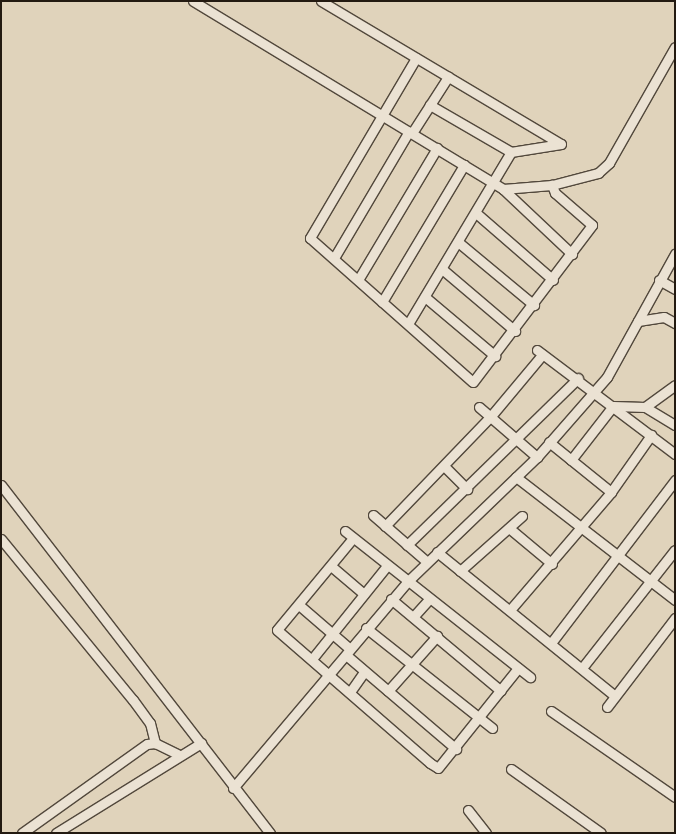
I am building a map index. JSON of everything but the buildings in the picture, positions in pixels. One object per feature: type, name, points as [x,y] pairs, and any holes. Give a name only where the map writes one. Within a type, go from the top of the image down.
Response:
[{"type":"street","points":[[193,1],[503,189],[572,254]]},
{"type":"street","points":[[321,1],[561,144],[510,152],[430,105]]},
{"type":"street","points":[[503,189],[552,185],[598,173],[609,163],[675,47]]},
{"type":"street","points":[[416,58],[310,238],[474,382],[515,331],[592,225],[555,193],[552,185]]},
{"type":"street","points":[[334,258],[411,132],[448,77]]},
{"type":"street","points":[[358,280],[437,148]]},
{"type":"street","points":[[408,324],[494,184],[510,152]]},
{"type":"street","points":[[382,302],[464,165]]},
{"type":"street","points":[[476,213],[553,280]]},
{"type":"street","points":[[458,242],[534,305]]},
{"type":"street","points":[[233,788],[391,599],[426,561],[537,457],[595,390],[638,321],[675,254]]},
{"type":"street","points":[[442,270],[515,331]]},
{"type":"street","points":[[659,280],[675,289]]},
{"type":"street","points":[[424,298],[495,356]]},
{"type":"street","points":[[638,321],[664,317],[675,323]]},
{"type":"street","points":[[385,526],[491,416],[539,352],[595,390],[675,454]]},
{"type":"street","points":[[407,545],[518,440],[578,378]]},
{"type":"street","points":[[645,407],[675,385]]},
{"type":"street","points":[[613,406],[645,407],[675,425]]},
{"type":"street","points":[[572,460],[613,406]]},
{"type":"street","points":[[478,407],[491,416],[537,457]]},
{"type":"street","points":[[510,610],[552,564],[611,492],[651,435]]},
{"type":"street","points":[[550,442],[611,492]]},
{"type":"street","points":[[444,466],[467,488]]},
{"type":"street","points":[[516,476],[675,600]]},
{"type":"street","points":[[551,643],[675,480]]},
{"type":"street","points":[[1,485],[201,743],[233,788],[270,833]]},
{"type":"street","points":[[373,516],[426,561]]},
{"type":"street","points":[[460,571],[522,516]]},
{"type":"street","points":[[509,528],[552,564]]},
{"type":"street","points":[[345,531],[406,583],[530,677]]},
{"type":"street","points":[[353,538],[332,566],[277,630],[438,768],[456,749],[518,668]]},
{"type":"street","points":[[1,539],[133,700],[150,723],[155,743]]},
{"type":"street","points":[[582,668],[675,550]]},
{"type":"street","points":[[437,552],[615,696]]},
{"type":"street","points":[[332,566],[364,594]]},
{"type":"street","points":[[312,660],[386,567]]},
{"type":"street","points":[[391,599],[501,691]]},
{"type":"street","points":[[413,617],[429,599]]},
{"type":"street","points":[[299,605],[334,634],[364,672],[456,749]]},
{"type":"street","points":[[607,707],[675,618]]},
{"type":"street","points":[[366,628],[492,728]]},
{"type":"street","points":[[388,691],[437,636]]},
{"type":"street","points":[[350,692],[364,672]]},
{"type":"street","points":[[551,711],[675,798]]},
{"type":"street","points":[[155,743],[178,754]]},
{"type":"street","points":[[22,833],[155,743]]},
{"type":"street","points":[[56,833],[178,754],[201,743]]},
{"type":"street","points":[[511,769],[601,833]]},
{"type":"street","points":[[468,810],[486,833]]}]
